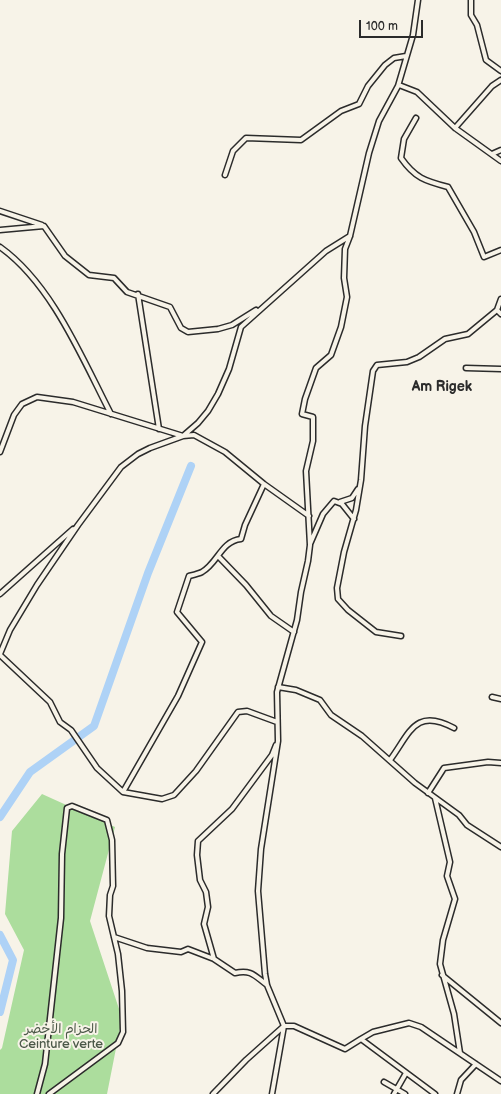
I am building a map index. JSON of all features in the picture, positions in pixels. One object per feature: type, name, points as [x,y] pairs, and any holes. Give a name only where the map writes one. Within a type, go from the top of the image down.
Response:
[{"type":"street","points":[[272,1094],[284,1026],[267,985],[258,891],[261,849],[278,740],[278,687],[294,632],[310,545],[306,471],[313,441],[313,417],[302,414],[305,399],[316,368],[331,355],[341,327],[347,297],[344,278],[345,249],[350,236],[368,153],[379,121],[398,86],[413,35],[418,0]]},
{"type":"street","points":[[477,0],[471,0],[471,15],[477,26],[486,60],[501,71]]},
{"type":"street","points":[[225,175],[233,151],[246,138],[301,140],[341,111],[359,104],[368,86],[385,65],[394,58],[406,56]]},
{"type":"street","points":[[455,128],[492,86],[501,80]]},
{"type":"street","points":[[398,86],[399,85],[417,92],[455,128],[501,161]]},
{"type":"street","points":[[416,118],[404,139],[401,158],[414,174],[428,182],[448,187],[474,232],[484,257],[501,250]]},
{"type":"street","points":[[492,154],[501,150]]},
{"type":"street","points":[[0,211],[44,226],[65,256],[88,275],[114,278],[127,292],[138,294],[170,307],[181,328],[188,332],[218,329],[232,325],[265,305]]},
{"type":"street","points":[[0,230],[44,226]]},
{"type":"street","points":[[183,436],[208,411],[218,394],[229,369],[241,327],[326,251],[350,236]]},
{"type":"street","points":[[0,247],[19,263],[59,314],[111,414]]},
{"type":"street","points":[[138,294],[159,429]]},
{"type":"street","points":[[501,299],[499,309],[501,314]]},
{"type":"street","points":[[401,636],[376,632],[348,610],[338,599],[337,588],[344,552],[354,519],[361,480],[361,462],[373,371],[377,365],[408,362],[419,357],[445,339],[468,334],[499,309]]},
{"type":"street","points":[[466,368],[501,369]]},
{"type":"street","points":[[0,452],[14,414],[22,404],[37,397],[73,402],[183,436]]},
{"type":"street","points":[[277,722],[247,711],[238,712],[196,772],[174,795],[162,799],[123,792],[97,768],[71,730],[60,722],[50,702],[0,655],[10,630],[37,585],[78,525],[121,467],[138,454],[150,448],[183,436],[194,435],[225,452],[264,484],[309,516]]},
{"type":"street","points":[[310,545],[326,509],[334,501],[340,502],[352,498],[356,494],[361,480]]},
{"type":"street","points":[[123,792],[178,696],[202,642],[177,612],[189,576],[202,573],[227,544],[235,540],[242,539],[245,525],[264,484]]},
{"type":"street","points":[[340,502],[354,519]]},
{"type":"street","points":[[0,594],[78,525]]},
{"type":"street","points":[[218,556],[246,585],[271,616],[294,632]]},
{"type":"street","points":[[278,687],[296,690],[320,700],[331,715],[362,736],[428,793],[459,815],[467,825],[501,847]]},
{"type":"street","points":[[492,697],[501,699]]},
{"type":"street","points":[[390,760],[411,728],[419,723],[426,720],[436,720],[454,728]]},
{"type":"street","points":[[214,959],[204,924],[208,906],[206,892],[200,880],[200,869],[197,855],[198,841],[232,809],[272,754],[278,740]]},
{"type":"street","points":[[428,793],[444,768],[488,762],[500,763]]},
{"type":"street","points":[[435,798],[450,862],[447,876],[455,899],[443,940],[440,964],[454,1014],[460,1053]]},
{"type":"street","points":[[37,1094],[45,1064],[61,918],[62,854],[67,808],[72,806],[107,820],[112,840],[113,886],[110,895],[109,916],[118,954],[122,991],[123,1032],[121,1040],[49,1094]]},
{"type":"street","points":[[114,937],[147,948],[181,952],[188,949],[214,959],[235,973],[248,971],[267,985]]},
{"type":"street","points":[[442,975],[501,1023]]},
{"type":"street","points":[[213,1094],[246,1060],[284,1026],[292,1026],[345,1049],[373,1032],[409,1023],[421,1027],[501,1081]]},
{"type":"street","points":[[361,1040],[435,1094]]},
{"type":"street","points":[[457,1094],[462,1080],[476,1064]]},
{"type":"street","points":[[394,1094],[406,1072]]},
{"type":"street","points":[[384,1082],[405,1094]]},
{"type":"green space","name":"الحزام الأخضر Ceinture verte","points":[[42,794],[115,827],[90,921],[122,1018],[107,1094],[0,1094],[0,1050],[2,1048],[24,950],[5,914],[12,831]]},
{"type":"waterway","points":[[0,817],[30,772],[94,726],[148,573],[191,466]]},
{"type":"waterway","points":[[0,935],[13,960],[0,1012]]},
{"type":"district","name":"Am Rigek","points":[[442,387]]}]
